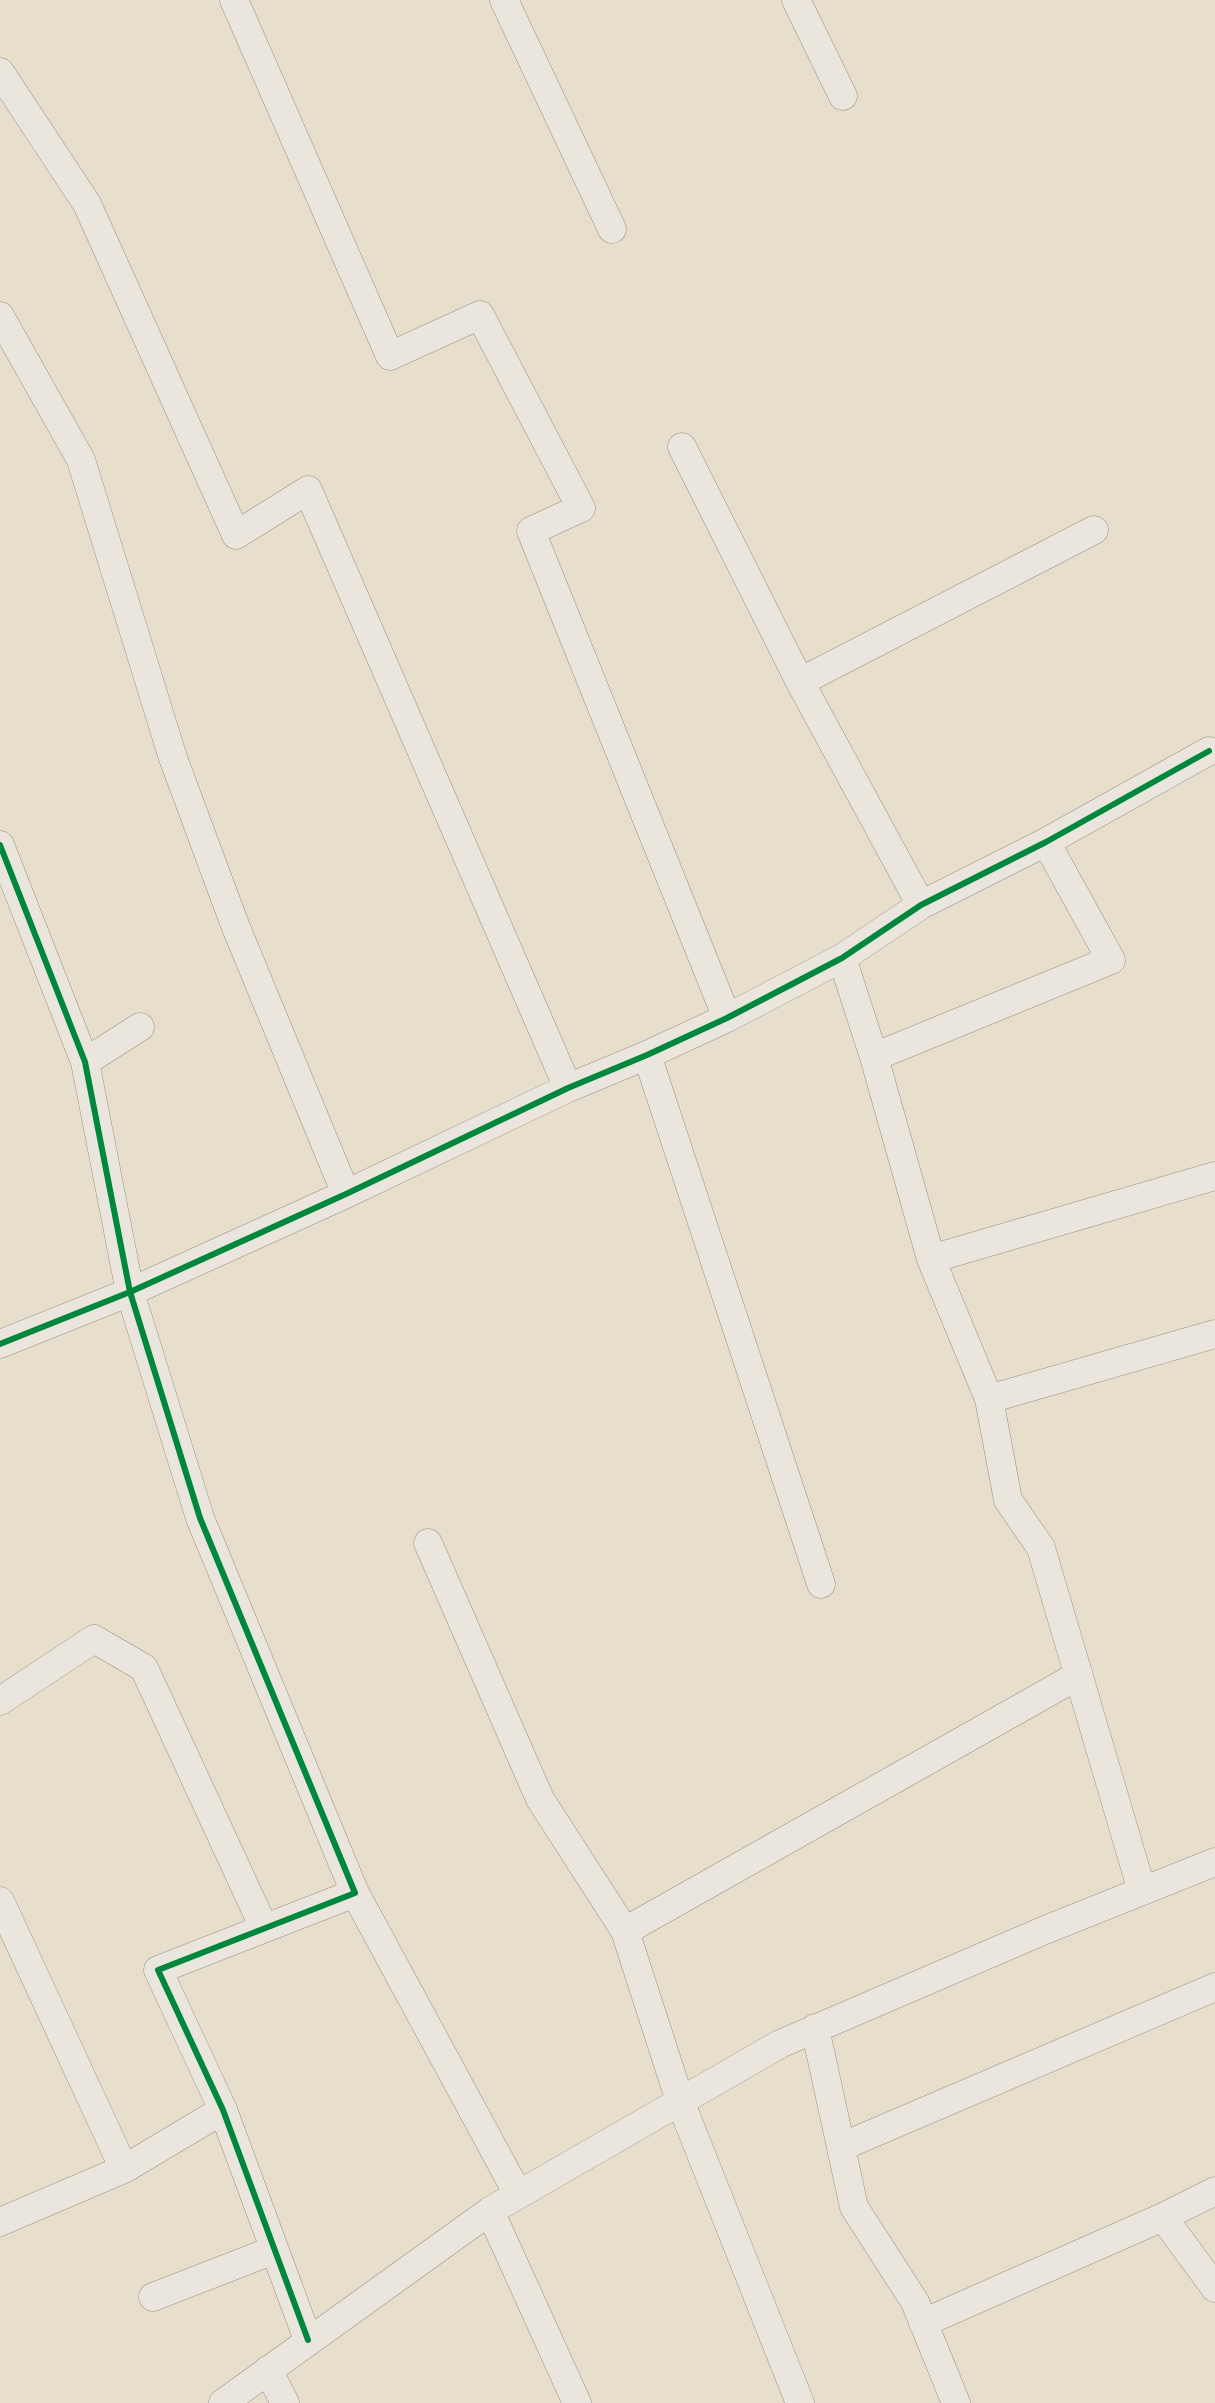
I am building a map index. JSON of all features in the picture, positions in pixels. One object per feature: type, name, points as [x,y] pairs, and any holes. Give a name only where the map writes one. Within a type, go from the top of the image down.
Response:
[{"type":"street","points":[[234,0],[390,356],[480,315],[581,508],[531,532],[727,1018]]},
{"type":"street","points":[[504,0],[612,228]]},
{"type":"street","points":[[796,0],[842,96]]},
{"type":"street","points":[[0,72],[87,204],[236,535],[308,490],[568,1088]]},
{"type":"street","points":[[0,316],[81,460],[176,767],[235,924],[346,1194]]},
{"type":"street","points":[[682,447],[800,682],[922,905]]},
{"type":"street","points":[[800,682],[1094,530]]},
{"type":"street","points":[[0,1344],[130,1292],[346,1194],[568,1088],[647,1056],[727,1018],[842,958],[922,905],[1046,842],[1209,752]]},
{"type":"street","points":[[874,1057],[1111,960],[1046,842]]},
{"type":"street","points":[[0,845],[85,1062],[130,1292],[200,1518],[355,1893],[518,2194]]},
{"type":"street","points":[[842,958],[874,1057],[931,1259],[989,1399],[1008,1500],[1041,1548],[1142,1891]]},
{"type":"street","points":[[85,1062],[140,1027]]},
{"type":"street","points":[[647,1056],[821,1584]]},
{"type":"street","points":[[931,1259],[1215,1176]]},
{"type":"street","points":[[989,1399],[1215,1334]]},
{"type":"street","points":[[428,1543],[540,1799],[625,1931],[680,2101],[800,2403]]},
{"type":"street","points":[[0,1701],[94,1639],[144,1668],[264,1928]]},
{"type":"street","points":[[625,1931],[1079,1675]]},
{"type":"street","points":[[223,2403],[308,2340],[490,2211],[780,2044],[1215,1862]]},
{"type":"street","points":[[308,2340],[223,2110],[158,1970],[355,1893]]},
{"type":"street","points":[[0,1901],[124,2169]]},
{"type":"street","points":[[841,2147],[1215,1987]]},
{"type":"street","points":[[816,2028],[854,2207],[915,2302],[956,2403]]},
{"type":"street","points":[[0,2222],[124,2169],[223,2110]]},
{"type":"street","points":[[923,2323],[1163,2217],[1215,2191]]},
{"type":"street","points":[[490,2211],[577,2403]]},
{"type":"street","points":[[1163,2217],[1215,2288]]},
{"type":"street","points":[[153,2297],[274,2250]]},
{"type":"street","points":[[268,2370],[285,2403]]},
{"type":"cycle path","points":[[0,1344],[130,1292],[346,1194],[568,1088],[647,1055],[727,1018],[842,958],[921,905],[1046,842],[1209,751]]},
{"type":"cycle path","points":[[0,845],[85,1062],[130,1292],[200,1518],[355,1893],[158,1970],[223,2110],[308,2340]]}]
